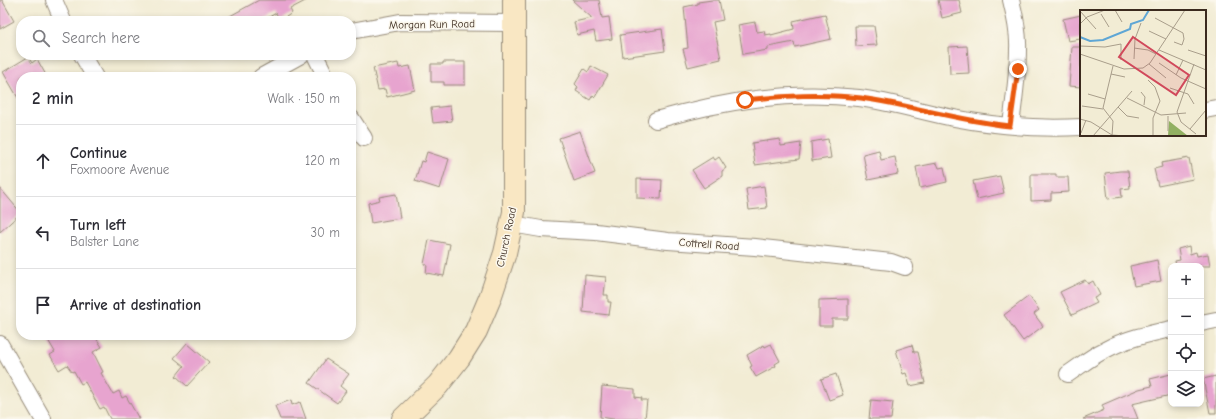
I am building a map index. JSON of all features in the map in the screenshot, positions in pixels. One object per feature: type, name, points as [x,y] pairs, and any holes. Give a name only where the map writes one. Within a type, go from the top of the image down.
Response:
[{"type":"main road","name":"Church Road","points":[[403,419],[438,385],[459,358],[476,331],[490,298],[505,252],[514,212],[514,0]]},
{"type":"street","points":[[54,0],[61,16]]},
{"type":"street","points":[[1010,126],[1018,69],[1018,36],[1011,0]]},
{"type":"street","name":"Morgan Run Road","points":[[356,30],[400,22],[514,23]]},
{"type":"street","points":[[85,60],[92,72]]},
{"type":"street","points":[[270,72],[292,60]]},
{"type":"street","points":[[317,60],[323,72]]},
{"type":"street","points":[[656,120],[689,111],[745,100],[778,96],[819,95],[860,98],[989,124],[1068,128],[1080,127]]},
{"type":"street","points":[[1206,110],[1216,108]]},
{"type":"street","points":[[356,126],[364,138]]},
{"type":"street","name":"Cottrell Road","points":[[512,224],[541,229],[596,232],[668,241],[755,247],[891,262],[905,267]]},
{"type":"street","points":[[1204,322],[1216,320]]},
{"type":"street","points":[[1068,374],[1104,350],[1117,344],[1151,333],[1168,330]]},
{"type":"street","points":[[0,344],[43,419]]},
{"type":"building","points":[[0,0],[2,0],[14,21],[0,29]]},
{"type":"building","points":[[259,0],[307,0],[290,9],[292,13],[288,16],[278,16],[276,13],[271,16],[230,16]]},
{"type":"building","points":[[572,0],[599,0],[602,18],[609,17],[612,39],[596,41],[594,31],[577,35],[574,22],[592,18]]},
{"type":"building","points":[[719,0],[723,20],[713,22],[721,59],[688,67],[683,49],[688,48],[684,7],[698,4],[698,2]]},
{"type":"building","points":[[938,0],[959,0],[962,13],[942,18]]},
{"type":"building","points":[[825,14],[831,39],[795,47],[794,42],[768,47],[768,50],[743,54],[738,25],[755,22],[757,32],[764,31],[765,35],[771,35],[794,29],[793,21]]},
{"type":"building","points":[[1080,15],[1080,39],[1068,41],[1063,19]]},
{"type":"building","points":[[855,26],[874,26],[877,45],[856,46]]},
{"type":"building","points":[[662,29],[665,51],[623,57],[620,35]]},
{"type":"building","points":[[967,46],[969,73],[950,74],[949,47]]},
{"type":"building","points":[[1072,47],[1080,47],[1080,87],[1069,86]]},
{"type":"building","points":[[23,60],[30,60],[32,63],[38,60],[44,72],[16,72],[16,94],[3,72]]},
{"type":"building","points":[[443,62],[465,62],[465,85],[444,85],[444,82],[431,82],[431,64],[443,64]]},
{"type":"building","points":[[398,63],[399,68],[410,66],[415,90],[387,97],[385,89],[378,90],[373,68]]},
{"type":"building","points":[[591,66],[608,75],[595,97],[593,95],[590,100],[576,91],[578,87],[575,84],[584,69],[588,72]]},
{"type":"building","points":[[450,106],[452,121],[433,123],[431,108]]},
{"type":"building","points":[[580,131],[595,173],[574,181],[559,138]]},
{"type":"building","points":[[780,139],[781,146],[801,143],[799,159],[755,165],[752,143]]},
{"type":"building","points":[[828,139],[831,158],[812,161],[811,142]]},
{"type":"building","points":[[879,150],[881,160],[895,157],[898,174],[868,180],[863,154]]},
{"type":"building","points":[[427,152],[449,159],[440,189],[415,181],[421,161],[424,162]]},
{"type":"building","points":[[713,157],[715,160],[719,157],[726,168],[722,171],[722,176],[704,188],[692,170]]},
{"type":"building","points":[[1189,158],[1193,179],[1158,186],[1154,169],[1162,167],[1161,163]]},
{"type":"building","points":[[937,163],[939,168],[944,167],[947,182],[920,188],[916,167]]},
{"type":"building","points":[[1128,171],[1130,188],[1121,189],[1122,197],[1108,199],[1105,173]]},
{"type":"building","points":[[1031,174],[1056,174],[1056,177],[1068,177],[1069,192],[1051,193],[1051,200],[1031,201]]},
{"type":"building","points":[[1000,176],[1004,193],[977,199],[973,181]]},
{"type":"building","points":[[637,179],[662,180],[661,199],[637,198]]},
{"type":"building","points":[[764,186],[767,208],[749,210],[746,189]]},
{"type":"building","points":[[0,188],[16,207],[16,218],[0,232]]},
{"type":"building","points":[[396,194],[400,218],[371,223],[368,203],[380,200],[379,197]]},
{"type":"building","points":[[429,240],[450,244],[444,276],[426,273],[427,265],[424,264]]},
{"type":"building","points":[[1189,246],[1190,254],[1196,252],[1197,256],[1208,254],[1210,266],[1204,266],[1204,263],[1175,263],[1175,261],[1180,260],[1178,249]]},
{"type":"building","points":[[1157,260],[1161,281],[1134,286],[1130,266]]},
{"type":"building","points":[[585,275],[606,277],[604,295],[608,295],[608,302],[611,302],[609,315],[583,312]]},
{"type":"building","points":[[1085,280],[1088,284],[1093,281],[1100,295],[1094,298],[1097,303],[1072,315],[1060,292]]},
{"type":"building","points":[[1029,296],[1039,310],[1034,314],[1043,326],[1023,341],[1004,315]]},
{"type":"building","points":[[848,299],[848,319],[832,319],[832,326],[819,326],[819,300]]},
{"type":"building","points":[[48,340],[97,340],[102,347],[93,352],[103,372],[101,373],[113,394],[119,391],[122,398],[126,396],[139,419],[110,419],[104,407],[100,409],[85,382],[81,384],[74,371],[72,372],[67,365],[59,370],[50,355],[55,352]]},
{"type":"building","points":[[187,343],[209,362],[187,386],[176,376],[184,366],[174,358]]},
{"type":"building","points":[[771,344],[780,361],[775,364],[776,366],[756,377],[750,367],[752,366],[747,355],[764,345],[765,347]]},
{"type":"building","points":[[912,345],[914,352],[918,352],[925,383],[910,386],[906,373],[903,374],[896,350]]},
{"type":"building","points":[[326,359],[349,374],[340,386],[346,391],[337,403],[309,383]]},
{"type":"building","points":[[836,374],[843,395],[829,400],[821,379]]},
{"type":"building","points":[[1168,375],[1168,396],[1132,404],[1138,419],[1083,419],[1104,410],[1102,405],[1139,389],[1152,386],[1150,379]]},
{"type":"building","points":[[1216,376],[1216,413],[1210,413],[1204,379]]},
{"type":"building","points":[[602,386],[635,389],[635,397],[642,398],[641,400],[647,400],[645,419],[613,419],[600,417]]},
{"type":"building","points":[[291,400],[292,405],[300,402],[306,419],[280,419],[275,406]]},
{"type":"building","points":[[871,400],[893,402],[891,419],[869,419]]},
{"type":"route","points":[[745,100],[778,96],[819,95],[860,98],[954,118],[1010,126],[1018,69]]}]
